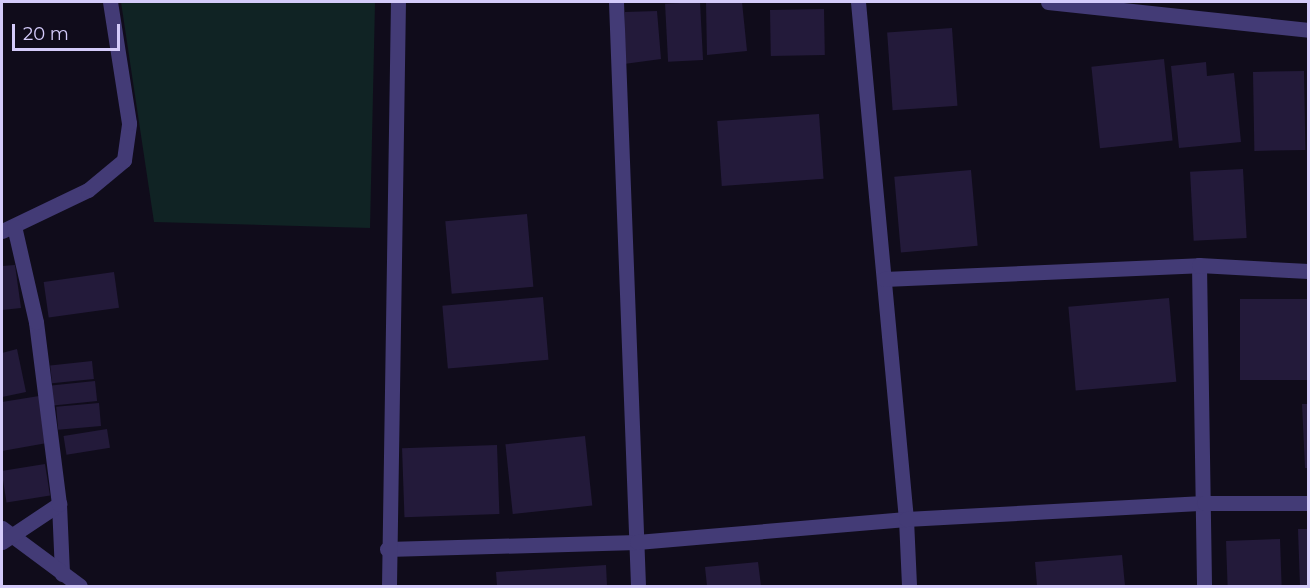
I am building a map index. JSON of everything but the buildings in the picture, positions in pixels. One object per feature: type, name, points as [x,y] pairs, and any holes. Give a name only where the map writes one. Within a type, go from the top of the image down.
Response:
[{"type":"street","points":[[62,574],[59,504],[36,322],[8,229],[88,190],[124,160],[129,123],[110,2]]},
{"type":"street","points":[[389,586],[387,549],[398,2]]},
{"type":"street","points":[[616,2],[638,586]]},
{"type":"street","points":[[858,2],[906,519],[909,586]]},
{"type":"street","points":[[1048,2],[1308,30]]},
{"type":"street","points":[[884,279],[1199,265],[1308,271]]},
{"type":"street","points":[[1199,265],[1204,586]]},
{"type":"street","points":[[387,549],[638,542],[906,519],[1204,503],[1308,503]]},
{"type":"street","points":[[59,504],[5,535],[80,586]]},
{"type":"green space","points":[[121,2],[375,2],[370,228],[154,222]]}]
